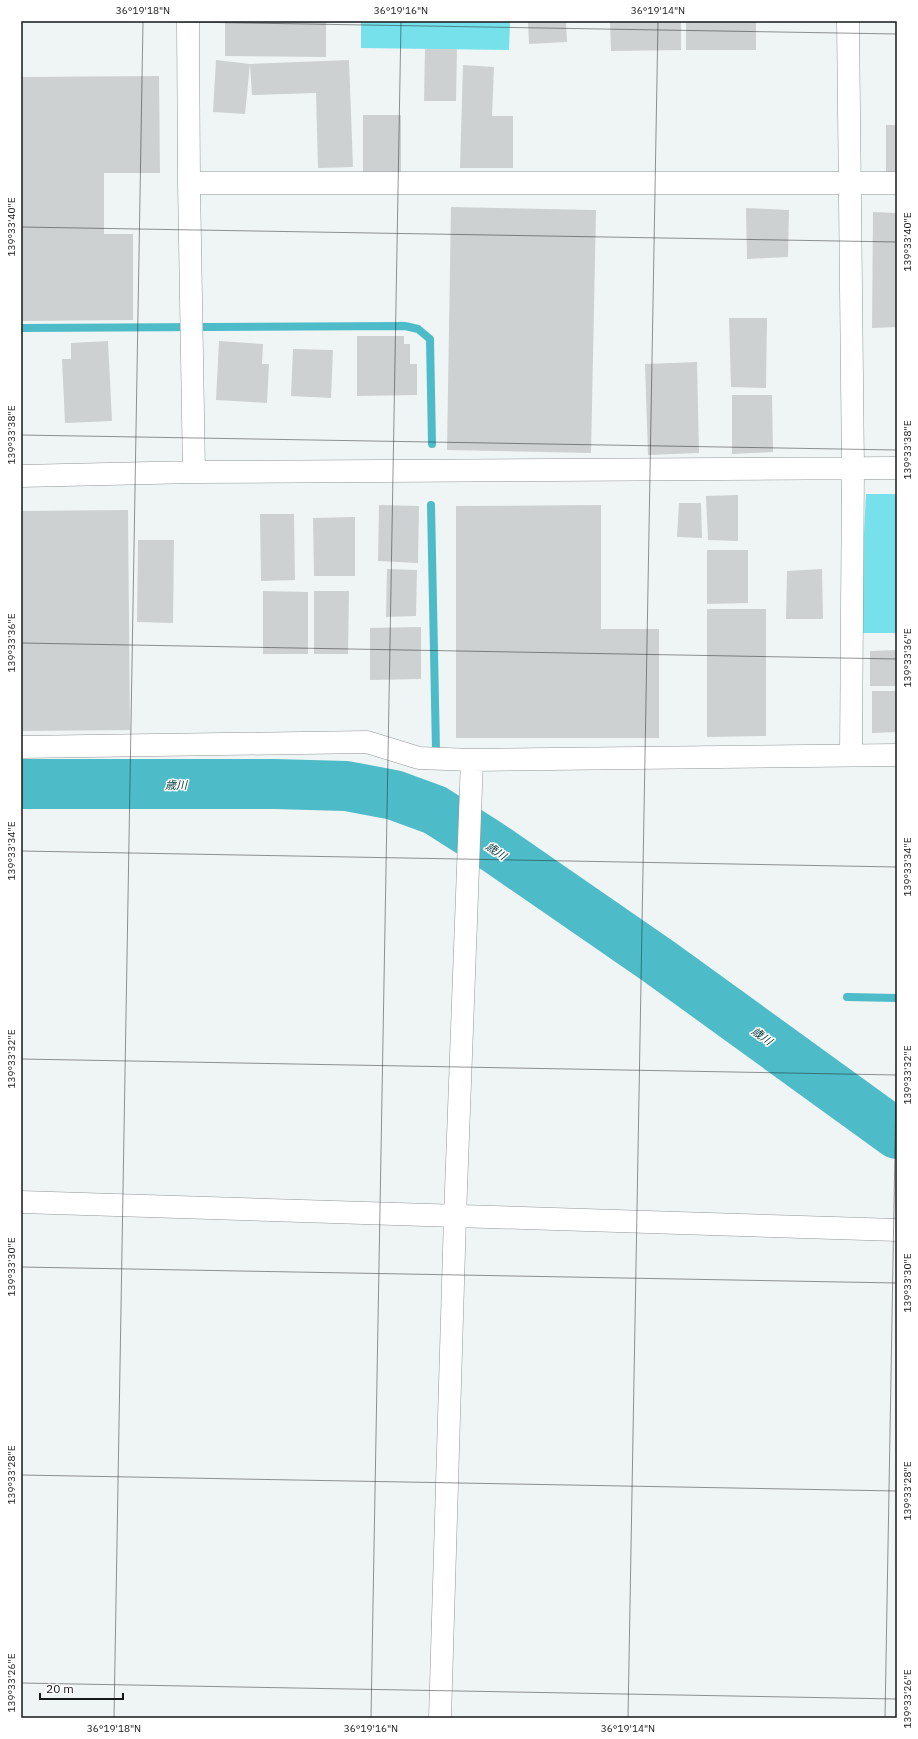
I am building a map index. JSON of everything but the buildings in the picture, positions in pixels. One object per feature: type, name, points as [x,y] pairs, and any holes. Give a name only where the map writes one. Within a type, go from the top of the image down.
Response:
[{"type":"street","points":[[188,21],[194,472]]},
{"type":"street","points":[[848,21],[853,468],[850,755]]},
{"type":"street","points":[[189,183],[897,184]]},
{"type":"street","points":[[21,476],[194,472],[897,468]]},
{"type":"street","points":[[21,747],[367,742],[419,758],[472,760],[897,755]]},
{"type":"street","points":[[440,1718],[455,1217],[472,760]]},
{"type":"street","points":[[21,1202],[897,1230]]},
{"type":"shaded area","points":[[361,21],[510,21],[509,50],[361,48]]},
{"type":"shaded area","points":[[866,494],[897,494],[897,633],[859,633]]},
{"type":"waterway","points":[[21,328],[405,326],[418,329],[430,339],[432,444]]},
{"type":"waterway","points":[[431,505],[436,750]]},
{"type":"waterway","name":"歳川","points":[[21,784],[274,784],[346,786],[394,795],[435,810],[487,843],[658,961],[897,1134]]},
{"type":"waterway","points":[[847,997],[897,998]]}]
